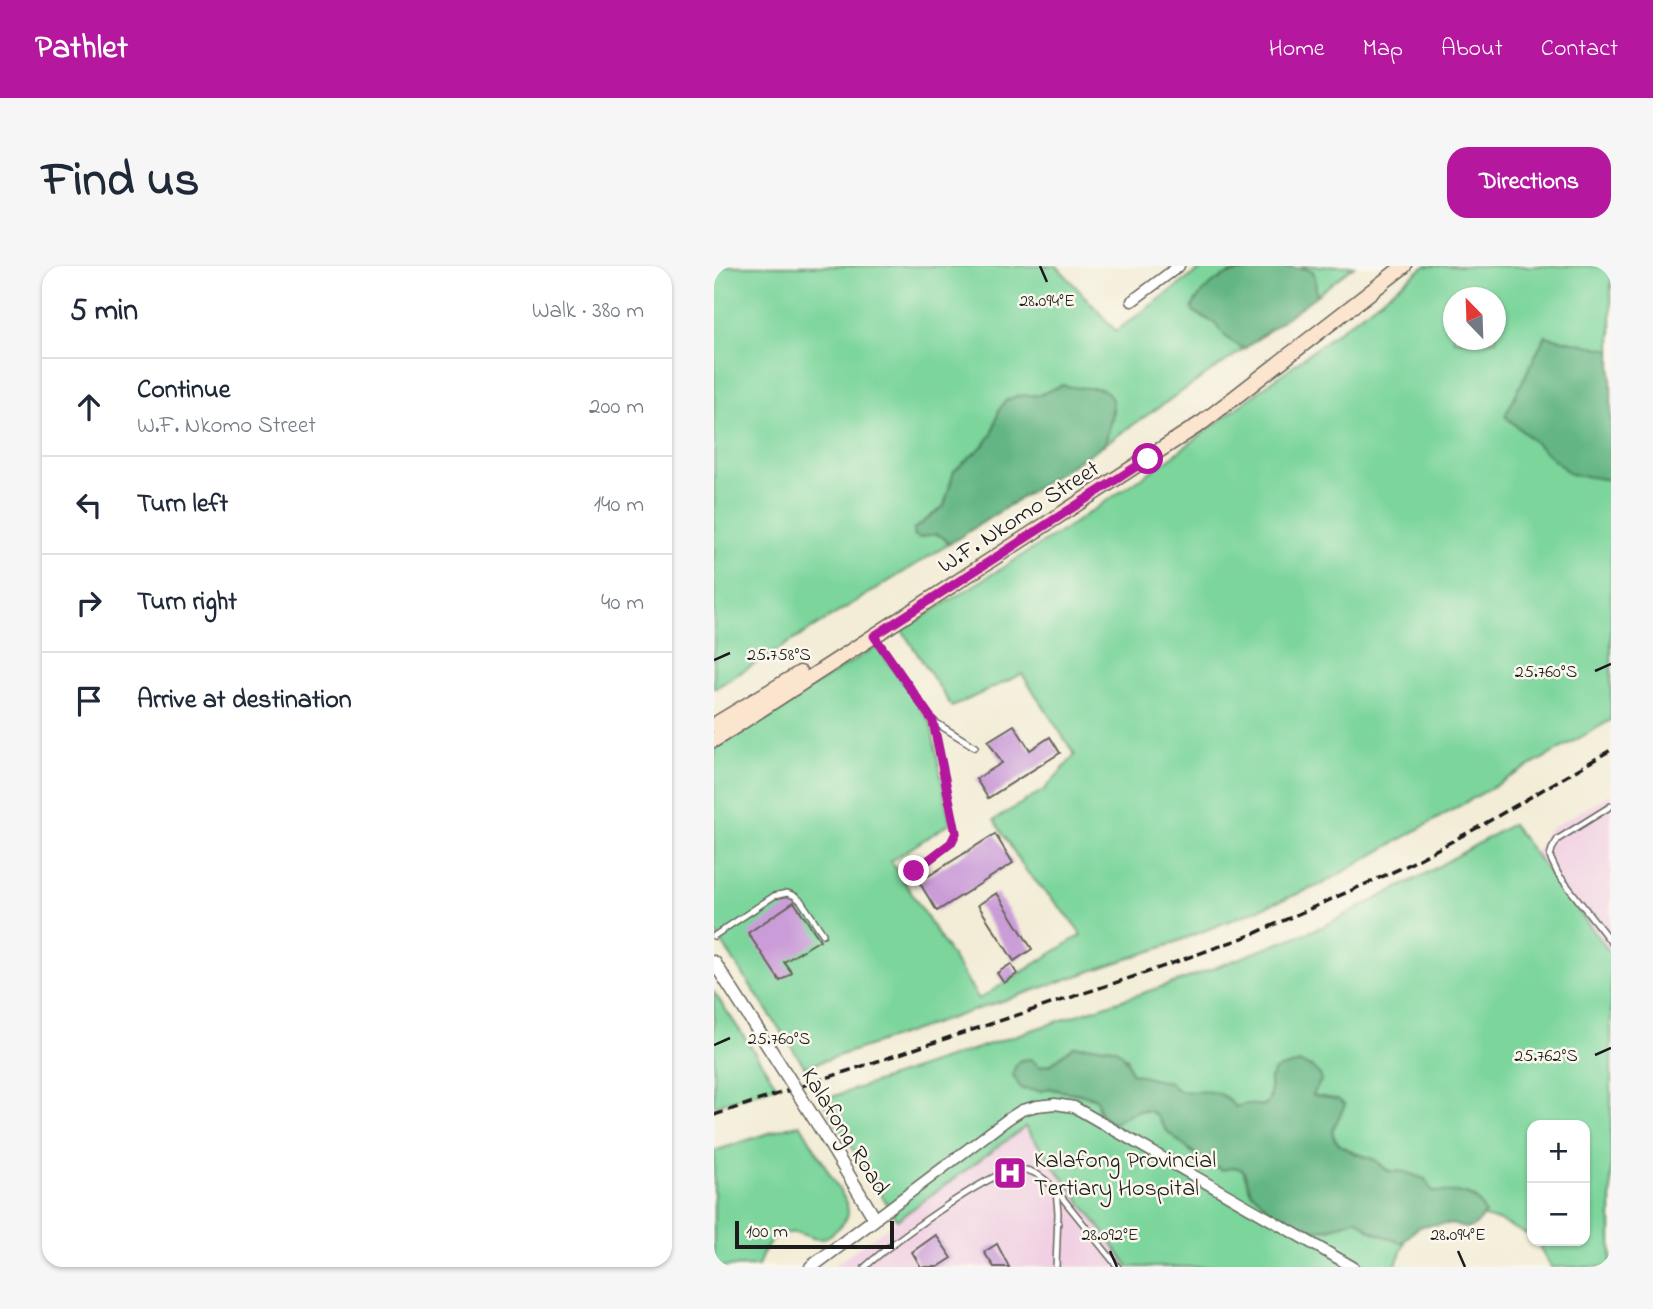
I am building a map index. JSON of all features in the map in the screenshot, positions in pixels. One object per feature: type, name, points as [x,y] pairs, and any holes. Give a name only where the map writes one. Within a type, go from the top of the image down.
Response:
[{"type":"main road","name":"W.F. Nkomo Street","points":[[714,740],[1194,420],[1391,266]]},
{"type":"main road","name":"W.F. Nkomo Street","points":[[714,725],[872,633],[1203,422],[1404,266]]},
{"type":"street","points":[[1132,301],[1172,268]]},
{"type":"street","name":"Kalafong Road","points":[[714,962],[875,1219],[811,1267]]},
{"type":"street","points":[[875,1219],[1008,1119],[1037,1106],[1055,1104],[1074,1107],[1353,1267]]},
{"type":"lane","points":[[872,633],[933,721],[956,833],[951,843],[914,871]]},
{"type":"lane","points":[[933,721],[975,747]]},
{"type":"lane","points":[[1611,806],[1558,839],[1550,857],[1558,874],[1611,942]]},
{"type":"lane","points":[[714,936],[775,896],[787,893],[798,898],[823,934]]},
{"type":"lane","points":[[865,1267],[904,1236],[994,1177],[1014,1170],[1029,1171],[1043,1177],[1118,1267]]},
{"type":"lane","points":[[1056,1190],[1056,1267]]},
{"type":"shaded area","points":[[1611,794],[1611,954],[1535,854],[1548,830]]},
{"type":"shaded area","name":"Kalafong Provincial Tertiary Hospital","points":[[1025,1127],[1129,1267],[832,1267]]},
{"type":"green space","points":[[718,266],[1057,266],[1116,331],[1205,266],[1261,266],[1230,273],[1215,282],[1195,301],[1194,312],[1215,323],[1227,338],[1244,349],[1105,444],[1113,415],[1113,403],[1108,393],[1097,388],[1079,390],[1062,385],[1039,395],[1017,396],[999,410],[992,434],[985,444],[954,471],[944,506],[914,529],[940,534],[949,544],[714,689],[714,270]]},
{"type":"green space","points":[[1261,266],[1311,271],[1315,276],[1317,295],[1244,349],[1227,338],[1215,323],[1194,312],[1192,308],[1215,281]]},
{"type":"green space","points":[[1301,266],[1354,266],[1317,295],[1313,271]]},
{"type":"green space","points":[[1425,266],[1611,266],[1611,720],[1320,885],[1166,946],[805,1067],[714,931],[714,748],[877,646],[931,724],[950,823],[891,861],[979,999],[1081,935],[1069,917],[1026,871],[994,820],[1045,789],[1075,755],[1022,674],[952,707],[902,630],[1065,529],[1169,459]]},
{"type":"green space","points":[[1545,336],[1611,350],[1611,480],[1570,474],[1505,416]]},
{"type":"green space","points":[[1062,385],[1095,388],[1110,395],[1112,410],[1105,444],[949,544],[939,535],[919,538],[914,535],[914,529],[944,506],[954,471],[985,444],[1006,400],[1017,396],[1040,395]]},
{"type":"green space","points":[[1512,824],[1611,954],[1611,1267],[1551,1267],[1539,1246],[1590,1246],[1590,1120],[1527,1120],[1527,1234],[1500,1221],[1483,1217],[1485,1213],[1480,1204],[1470,1195],[1432,1191],[1404,1172],[1388,1170],[1375,1160],[1342,1146],[1334,1137],[1332,1128],[1339,1100],[1312,1095],[1270,1079],[1267,1103],[1235,1107],[1218,1094],[1182,1091],[1169,1082],[1130,1073],[1127,1057],[1074,1046],[1051,1064],[1040,1067],[1041,1091],[1049,1088],[1093,1098],[1097,1100],[1098,1112],[1149,1111],[1159,1117],[1164,1128],[1191,1152],[1222,1170],[1235,1167],[1243,1170],[1251,1192],[1278,1217],[1327,1230],[1358,1219],[1371,1231],[1401,1243],[1405,1242],[1395,1267],[1129,1267],[1025,1127],[897,1220],[822,1100],[1188,978],[1324,926],[1423,875]]},
{"type":"green space","points":[[714,992],[777,1086],[714,1106]]},
{"type":"green space","points":[[1074,1046],[1103,1046],[1117,1050],[1123,1055],[1131,1073],[1170,1082],[1182,1091],[1217,1093],[1235,1107],[1267,1104],[1271,1097],[1270,1079],[1276,1069],[1300,1063],[1312,1067],[1321,1076],[1321,1081],[1312,1095],[1339,1100],[1345,1105],[1332,1131],[1340,1145],[1375,1160],[1388,1171],[1405,1172],[1425,1179],[1433,1192],[1457,1192],[1470,1196],[1481,1205],[1485,1213],[1477,1224],[1471,1227],[1451,1224],[1423,1226],[1401,1243],[1371,1231],[1357,1219],[1318,1230],[1290,1224],[1275,1215],[1251,1192],[1243,1170],[1235,1167],[1222,1170],[1200,1157],[1167,1131],[1153,1112],[1135,1111],[1114,1123],[1101,1114],[1097,1100],[1093,1097],[1049,1088],[1041,1091],[1021,1089],[1013,1075],[1020,1060],[1031,1059],[1040,1067],[1051,1064]]},
{"type":"green space","points":[[801,1125],[847,1203],[847,1218],[836,1230],[823,1238],[816,1239],[797,1233],[781,1234],[767,1246],[758,1266],[714,1267],[714,1151]]},
{"type":"building","points":[[1014,725],[1030,750],[1050,737],[1060,753],[988,798],[976,779],[1002,763],[988,741]]},
{"type":"building","points":[[995,834],[1013,863],[937,911],[919,882]]},
{"type":"building","points":[[997,893],[1032,949],[1014,961],[978,905]]},
{"type":"building","points":[[794,902],[820,940],[784,962],[792,973],[780,981],[748,933]]},
{"type":"building","points":[[1011,964],[1017,974],[1004,983],[997,973]]},
{"type":"building","points":[[936,1235],[952,1258],[938,1267],[921,1267],[912,1252]]},
{"type":"building","points":[[997,1244],[1009,1267],[994,1267],[984,1252]]},
{"type":"railway","points":[[714,1115],[1145,973],[1251,935],[1406,866],[1611,750]]},
{"type":"place","name":"Kalafong Provincial Tertiary Hospital","points":[[1010,1173]]},
{"type":"route","points":[[914,871],[951,843],[956,833],[933,721],[874,636],[1148,459]]}]
